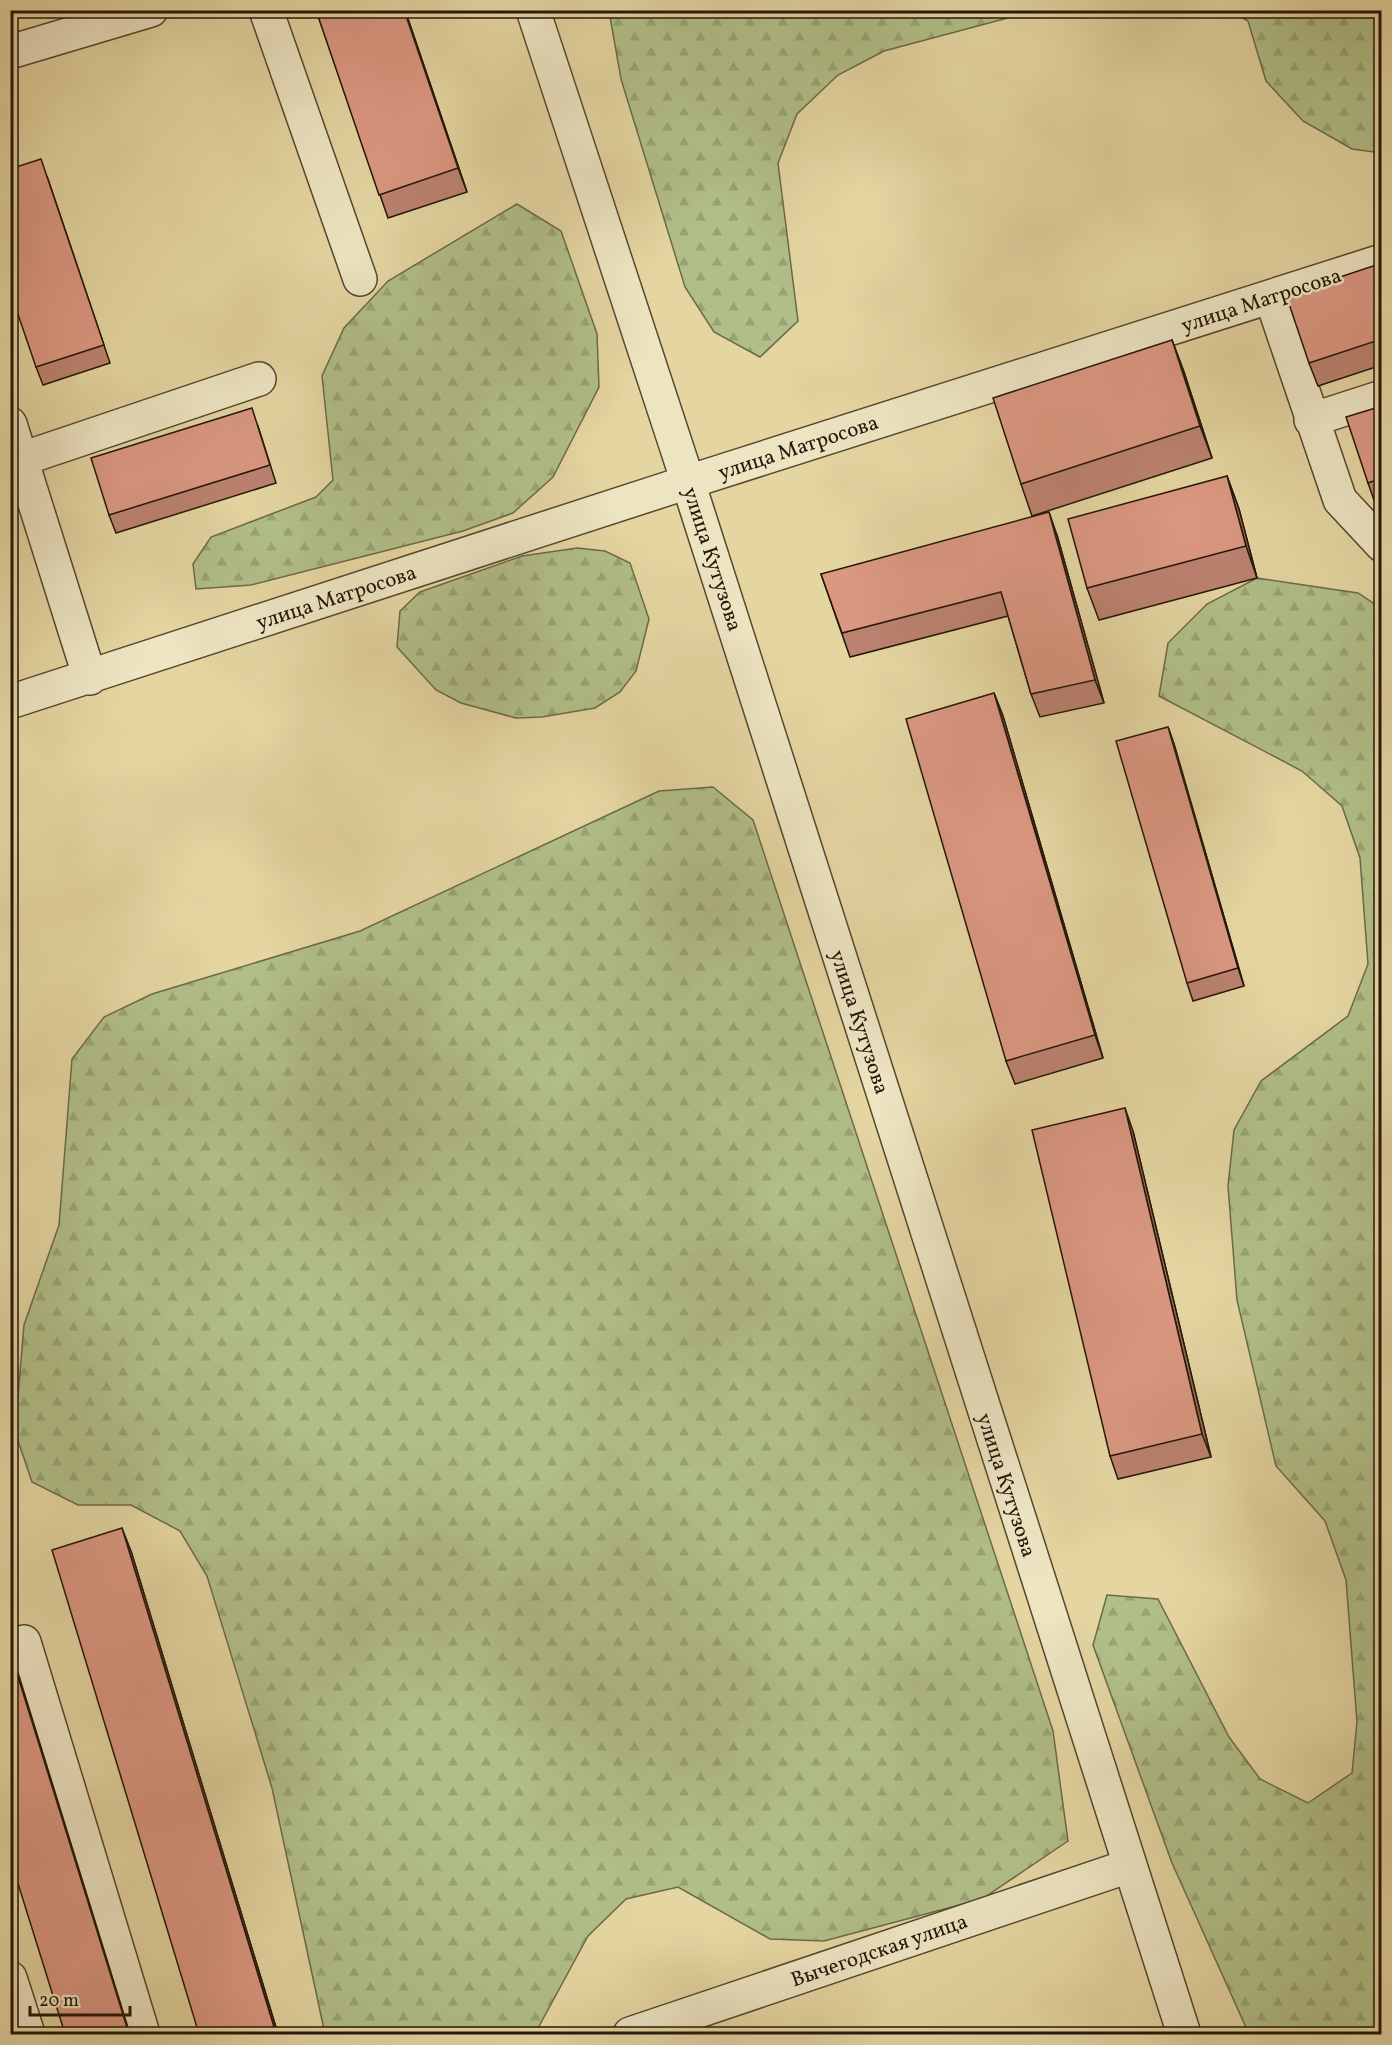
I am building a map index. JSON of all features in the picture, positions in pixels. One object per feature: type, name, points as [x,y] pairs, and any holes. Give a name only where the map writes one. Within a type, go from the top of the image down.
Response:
[{"type":"street","points":[[10,52],[151,10]]},
{"type":"street","points":[[266,10],[360,279]]},
{"type":"street","name":"улица Кутузова","points":[[533,10],[688,482],[1184,2034]]},
{"type":"street","name":"улица Матросова","points":[[10,702],[90,678],[688,482],[1382,261]]},
{"type":"street","points":[[1271,297],[1340,500],[1381,545]]},
{"type":"street","points":[[16,461],[259,379]]},
{"type":"street","points":[[1311,420],[1382,397]]},
{"type":"street","points":[[10,424],[16,461],[90,678]]},
{"type":"street","points":[[24,1642],[143,2034]]},
{"type":"street","name":"Вычегодская улица","points":[[630,2034],[1129,1866]]},
{"type":"street","points":[[10,1978],[28,2034]]},
{"type":"green space","points":[[609,10],[1034,11],[884,51],[838,75],[797,114],[778,163],[798,321],[760,357],[714,332],[685,287],[621,79]]},
{"type":"green space","points":[[1231,11],[1381,11],[1381,153],[1352,149],[1303,121],[1266,81],[1248,21]]},
{"type":"green space","points":[[517,204],[561,231],[597,334],[599,387],[553,477],[513,513],[463,531],[251,585],[196,589],[193,564],[211,537],[316,497],[333,480],[322,376],[344,328],[388,281]]},
{"type":"green space","points":[[577,548],[605,551],[630,563],[649,619],[636,671],[620,692],[595,708],[542,717],[516,718],[461,703],[436,690],[397,647],[400,611],[420,592],[522,556]]},
{"type":"green space","points":[[1257,578],[1358,593],[1382,609],[1381,2034],[1249,2034],[1172,1863],[1093,1645],[1107,1595],[1158,1599],[1229,1737],[1260,1779],[1308,1803],[1352,1773],[1357,1722],[1346,1580],[1325,1521],[1276,1466],[1237,1300],[1228,1186],[1234,1130],[1261,1081],[1348,1016],[1368,964],[1360,858],[1342,806],[1302,771],[1159,696],[1168,643],[1207,604]]},
{"type":"green space","points":[[713,787],[753,820],[1053,1731],[1068,1841],[982,1899],[824,1941],[770,1939],[678,1887],[626,1899],[588,1936],[537,2030],[530,2034],[325,2034],[272,1788],[207,1576],[180,1531],[131,1505],[78,1505],[32,1482],[15,1432],[24,1325],[59,1225],[72,1059],[104,1017],[152,994],[360,931],[659,791]]},
{"type":"building","points":[[316,10],[404,10],[458,168],[379,195]]},
{"type":"building","points":[[41,159],[104,345],[36,367],[10,291],[10,169]]},
{"type":"building","points":[[1382,263],[1382,339],[1309,363],[1286,295]]},
{"type":"building","points":[[1172,340],[1200,426],[1021,484],[993,398]]},
{"type":"building","points":[[1382,406],[1382,478],[1368,483],[1346,417]]},
{"type":"building","points":[[252,408],[270,465],[109,515],[91,458]]},
{"type":"building","points":[[1227,476],[1246,546],[1087,588],[1068,519]]},
{"type":"building","points":[[1049,512],[1095,680],[1031,694],[1001,592],[842,633],[821,574]]},
{"type":"building","points":[[994,693],[1095,1035],[1006,1061],[906,719]]},
{"type":"building","points":[[1168,727],[1238,968],[1187,983],[1116,741]]},
{"type":"building","points":[[1125,1108],[1202,1434],[1110,1456],[1032,1130]]},
{"type":"building","points":[[122,1528],[274,2027],[250,2034],[199,2034],[52,1550]]},
{"type":"building","points":[[10,1651],[129,2034],[65,2034],[10,1858]]},
{"type":"building","points":[[10,2008],[19,2034],[10,2034]]}]
